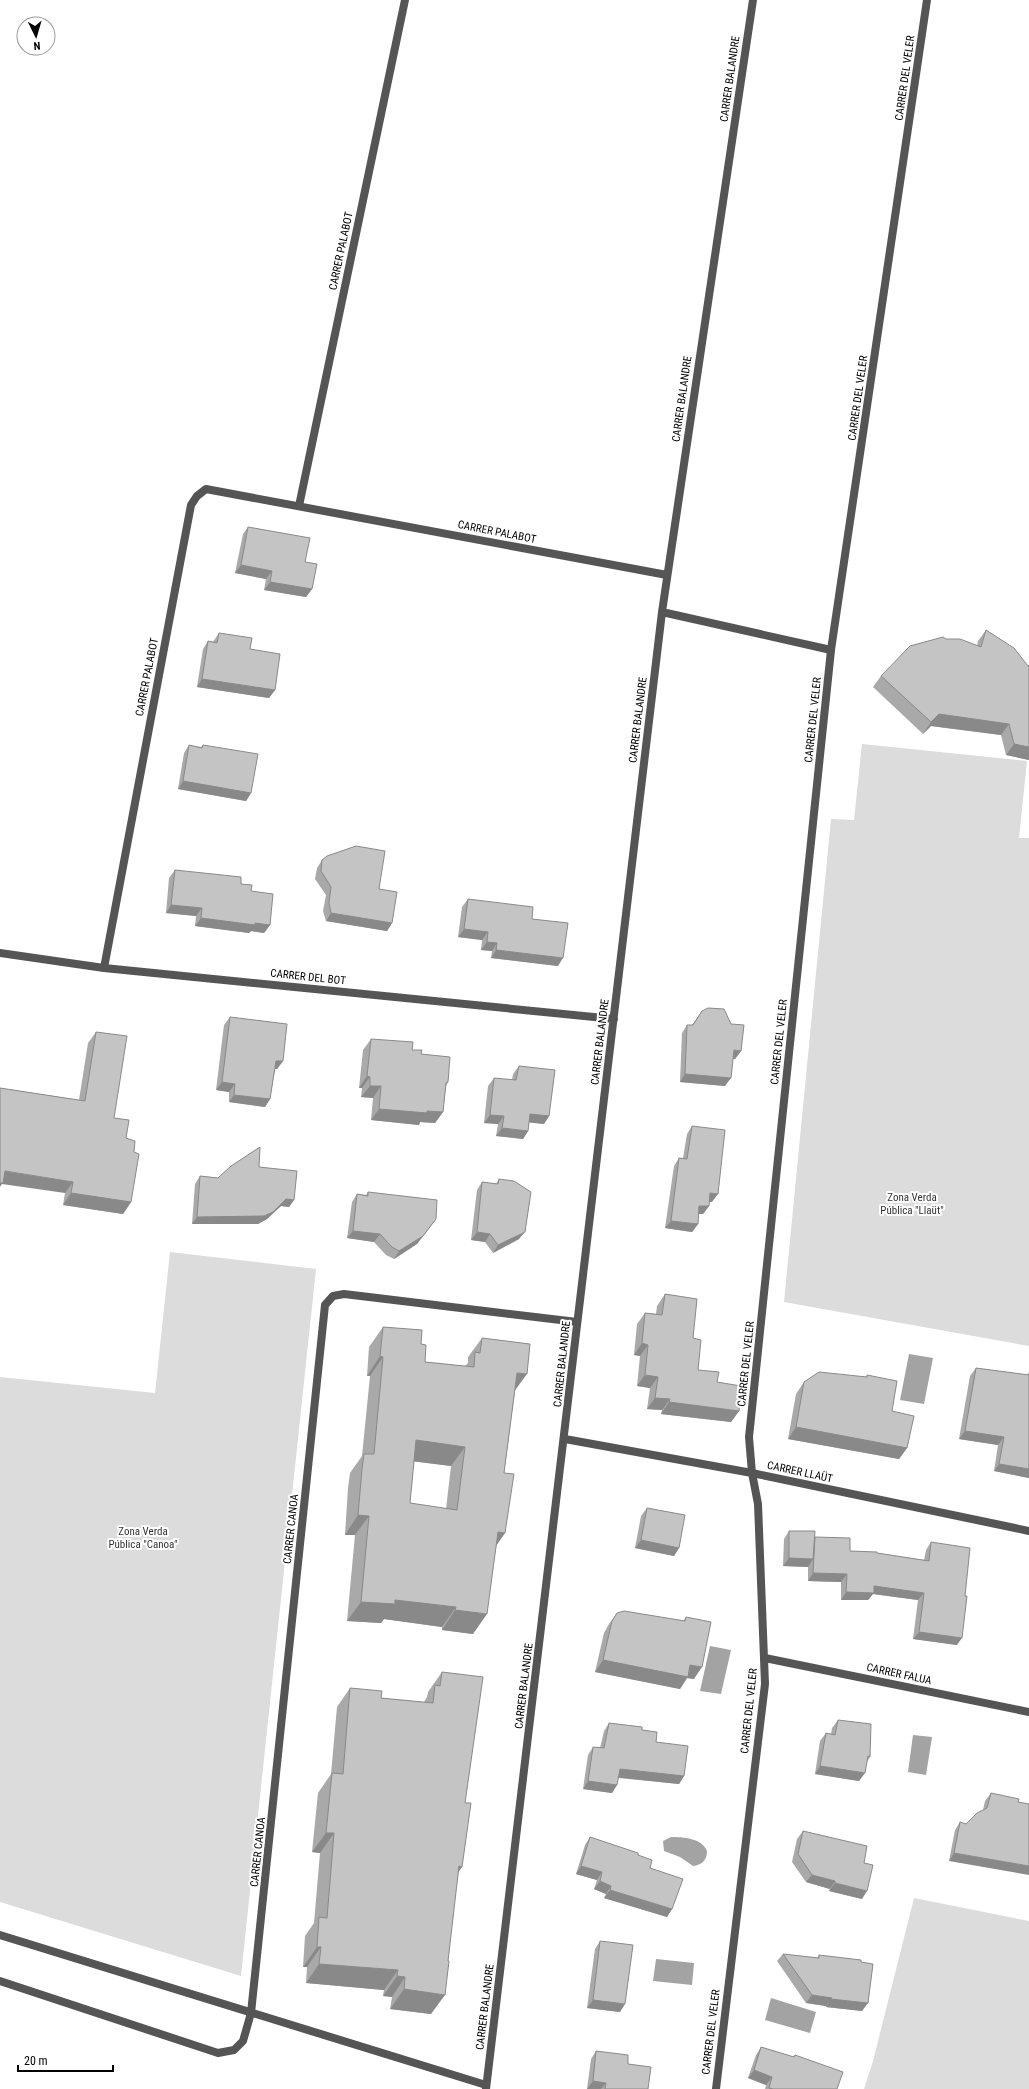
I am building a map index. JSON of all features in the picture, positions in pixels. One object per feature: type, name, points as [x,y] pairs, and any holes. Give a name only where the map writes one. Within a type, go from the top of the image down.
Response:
[{"type":"street","name":"CARRER PALABOT","points":[[299,506],[405,0]]},
{"type":"street","name":"CARRER BALANDRE","points":[[486,2087],[662,612],[753,0]]},
{"type":"street","name":"CARRER DEL VELER","points":[[716,2089],[765,1684],[758,1504],[752,1473],[749,1437],[831,650],[927,0]]},
{"type":"street","name":"CARRER PALABOT","points":[[104,968],[191,505],[197,496],[206,489],[667,575]]},
{"type":"street","points":[[662,612],[831,650]]},
{"type":"street","name":"CARRER DEL BOT","points":[[0,953],[104,968],[614,1020]]},
{"type":"street","name":"CARRER CANOA","points":[[0,1981],[218,2053],[234,2050],[243,2041],[251,2013],[325,1305],[333,1296],[344,1294],[578,1322]]},
{"type":"street","name":"CARRER LLAÜT","points":[[564,1439],[752,1473],[1029,1531]]},
{"type":"street","name":"CARRER FALUA","points":[[765,1658],[1029,1712]]},
{"type":"street","points":[[0,1935],[486,2087]]},
{"type":"green space","name":"Zona Verda Pública \"Llaüt\"","points":[[862,744],[1027,761],[1019,838],[1029,838],[1029,1346],[784,1302],[831,819],[854,820]]},
{"type":"green space","name":"Zona Verda Pública \"Canoa\"","points":[[170,1252],[316,1269],[241,1976],[0,1902],[0,1377],[155,1393]]},
{"type":"green space","points":[[914,1898],[1029,1921],[1029,2089],[864,2089],[873,2061]]},
{"type":"shaded area","points":[[909,1354],[933,1358],[924,1404],[900,1400]]},
{"type":"shaded area","points":[[710,1646],[731,1650],[721,1694],[700,1691]]},
{"type":"shaded area","points":[[913,1735],[932,1737],[926,1775],[908,1772]]},
{"type":"shaded area","points":[[671,1837],[692,1839],[701,1843],[707,1851],[705,1859],[701,1863],[693,1866],[680,1857],[664,1851],[663,1841]]},
{"type":"shaded area","points":[[656,1959],[694,1963],[692,1985],[653,1981]]},
{"type":"shaded area","points":[[771,1998],[816,2012],[810,2033],[765,2020]]},
{"type":"building","points":[[248,527],[310,538],[305,562],[317,564],[312,589],[270,582],[272,571],[241,565]]},
{"type":"building","points":[[986,630],[1014,648],[1028,666],[1029,665],[1029,747],[1014,744],[1009,724],[939,714],[931,722],[881,676],[910,646],[943,637],[946,639],[960,639],[981,647]]},
{"type":"building","points":[[219,633],[252,638],[250,649],[280,654],[275,690],[202,679],[208,641],[217,643]]},
{"type":"building","points":[[189,745],[202,748],[203,745],[258,754],[251,793],[183,781]]},
{"type":"building","points":[[356,846],[385,851],[379,889],[397,892],[392,923],[331,913],[329,903],[331,887],[321,871],[322,860],[327,856]]},
{"type":"building","points":[[175,870],[241,877],[241,884],[252,885],[251,891],[273,894],[270,925],[255,923],[255,925],[201,918],[202,908],[171,905]]},
{"type":"building","points":[[468,899],[533,907],[532,919],[568,923],[563,958],[496,950],[497,943],[487,942],[488,932],[464,929]]},
{"type":"building","points":[[708,1008],[724,1009],[731,1024],[744,1025],[741,1051],[734,1050],[731,1078],[685,1074],[687,1025],[693,1025],[702,1011]]},
{"type":"building","points":[[230,1017],[287,1024],[283,1061],[276,1061],[270,1099],[234,1095],[235,1084],[222,1082]]},
{"type":"building","points":[[96,1032],[127,1036],[114,1118],[129,1120],[126,1138],[135,1141],[134,1152],[139,1154],[131,1202],[71,1193],[73,1182],[5,1171],[3,1183],[0,1183],[0,1088],[85,1101]]},
{"type":"building","points":[[371,1039],[413,1042],[412,1050],[422,1050],[421,1054],[450,1057],[443,1112],[427,1111],[427,1113],[379,1109],[381,1086],[370,1086],[370,1077],[367,1076]]},
{"type":"building","points":[[519,1066],[555,1070],[549,1116],[530,1114],[528,1131],[502,1128],[504,1116],[490,1115],[494,1078],[516,1080]]},
{"type":"building","points":[[692,1126],[725,1130],[718,1194],[710,1193],[709,1206],[699,1206],[698,1224],[671,1221],[679,1158],[687,1159]]},
{"type":"building","points":[[260,1147],[259,1167],[297,1171],[294,1200],[286,1199],[273,1212],[264,1216],[197,1217],[200,1176],[218,1178],[231,1166]]},
{"type":"building","points":[[499,1179],[514,1181],[531,1192],[525,1232],[498,1245],[490,1234],[477,1232],[482,1182],[498,1184]]},
{"type":"building","points":[[368,1192],[437,1200],[436,1219],[423,1236],[399,1251],[392,1247],[380,1234],[353,1231],[357,1194],[368,1196]]},
{"type":"building","points":[[665,1294],[697,1299],[693,1338],[701,1340],[698,1370],[719,1372],[717,1382],[741,1386],[739,1411],[669,1402],[670,1399],[655,1398],[658,1377],[645,1375],[648,1345],[642,1343],[645,1313],[662,1315]]},
{"type":"building","points":[[383,1327],[422,1330],[421,1344],[426,1345],[425,1362],[474,1367],[475,1352],[480,1353],[482,1338],[530,1344],[527,1374],[517,1373],[504,1473],[514,1474],[505,1533],[498,1532],[487,1614],[455,1610],[456,1607],[395,1600],[395,1604],[361,1602],[369,1516],[358,1515],[364,1454],[374,1454],[383,1357],[380,1356]],"holes":[[[416,1440],[465,1447],[457,1510],[410,1503]]]},
{"type":"building","points":[[976,1368],[1029,1375],[1029,1469],[999,1464],[1004,1437],[965,1431]]},
{"type":"building","points":[[819,1372],[867,1377],[867,1375],[897,1381],[892,1411],[914,1416],[907,1448],[796,1427],[804,1382]]},
{"type":"building","points":[[647,1508],[685,1515],[679,1548],[641,1540]]},
{"type":"building","points":[[789,1531],[815,1531],[813,1559],[789,1558]]},
{"type":"building","points":[[815,1537],[850,1538],[850,1551],[877,1552],[929,1561],[931,1542],[970,1548],[965,1596],[967,1596],[962,1638],[919,1632],[924,1593],[874,1586],[874,1593],[846,1592],[847,1574],[813,1573]]},
{"type":"building","points":[[624,1611],[685,1621],[686,1617],[711,1622],[702,1667],[690,1665],[688,1677],[603,1660],[612,1621],[617,1613]]},
{"type":"building","points":[[442,1672],[483,1677],[465,1803],[471,1803],[462,1867],[459,1866],[445,1995],[404,1989],[405,1977],[397,1976],[398,1970],[319,1964],[321,1947],[317,1947],[319,1917],[327,1918],[334,1833],[326,1833],[332,1773],[343,1774],[350,1688],[382,1691],[381,1698],[433,1703],[435,1685],[440,1686]]},
{"type":"building","points":[[838,1720],[871,1724],[870,1757],[868,1756],[865,1773],[820,1766],[826,1733],[835,1735]]},
{"type":"building","points":[[609,1723],[642,1727],[642,1730],[657,1732],[656,1742],[688,1746],[684,1776],[620,1769],[617,1785],[588,1781],[593,1747],[604,1748]]},
{"type":"building","points":[[991,1793],[1019,1799],[1018,1802],[1029,1804],[1029,1866],[954,1853],[960,1822],[966,1824],[977,1813],[987,1808]]},
{"type":"building","points":[[803,1831],[867,1846],[864,1863],[873,1865],[867,1891],[835,1883],[835,1881],[812,1875],[798,1854]]},
{"type":"building","points":[[590,1837],[638,1853],[638,1855],[652,1860],[650,1868],[683,1879],[672,1909],[610,1890],[611,1886],[600,1881],[602,1872],[581,1866]]},
{"type":"building","points":[[600,1941],[633,1945],[625,2004],[593,2000]]},
{"type":"building","points":[[783,1954],[819,1958],[819,1955],[861,1960],[861,1962],[873,1964],[868,2003],[831,1999],[832,1998],[812,1995]]},
{"type":"building","points":[[761,2047],[794,2057],[795,2055],[843,2072],[837,2089],[769,2088],[772,2077],[754,2070]]},
{"type":"building","points":[[596,2051],[628,2055],[628,2064],[651,2067],[648,2089],[605,2089],[606,2083],[593,2081]]}]
